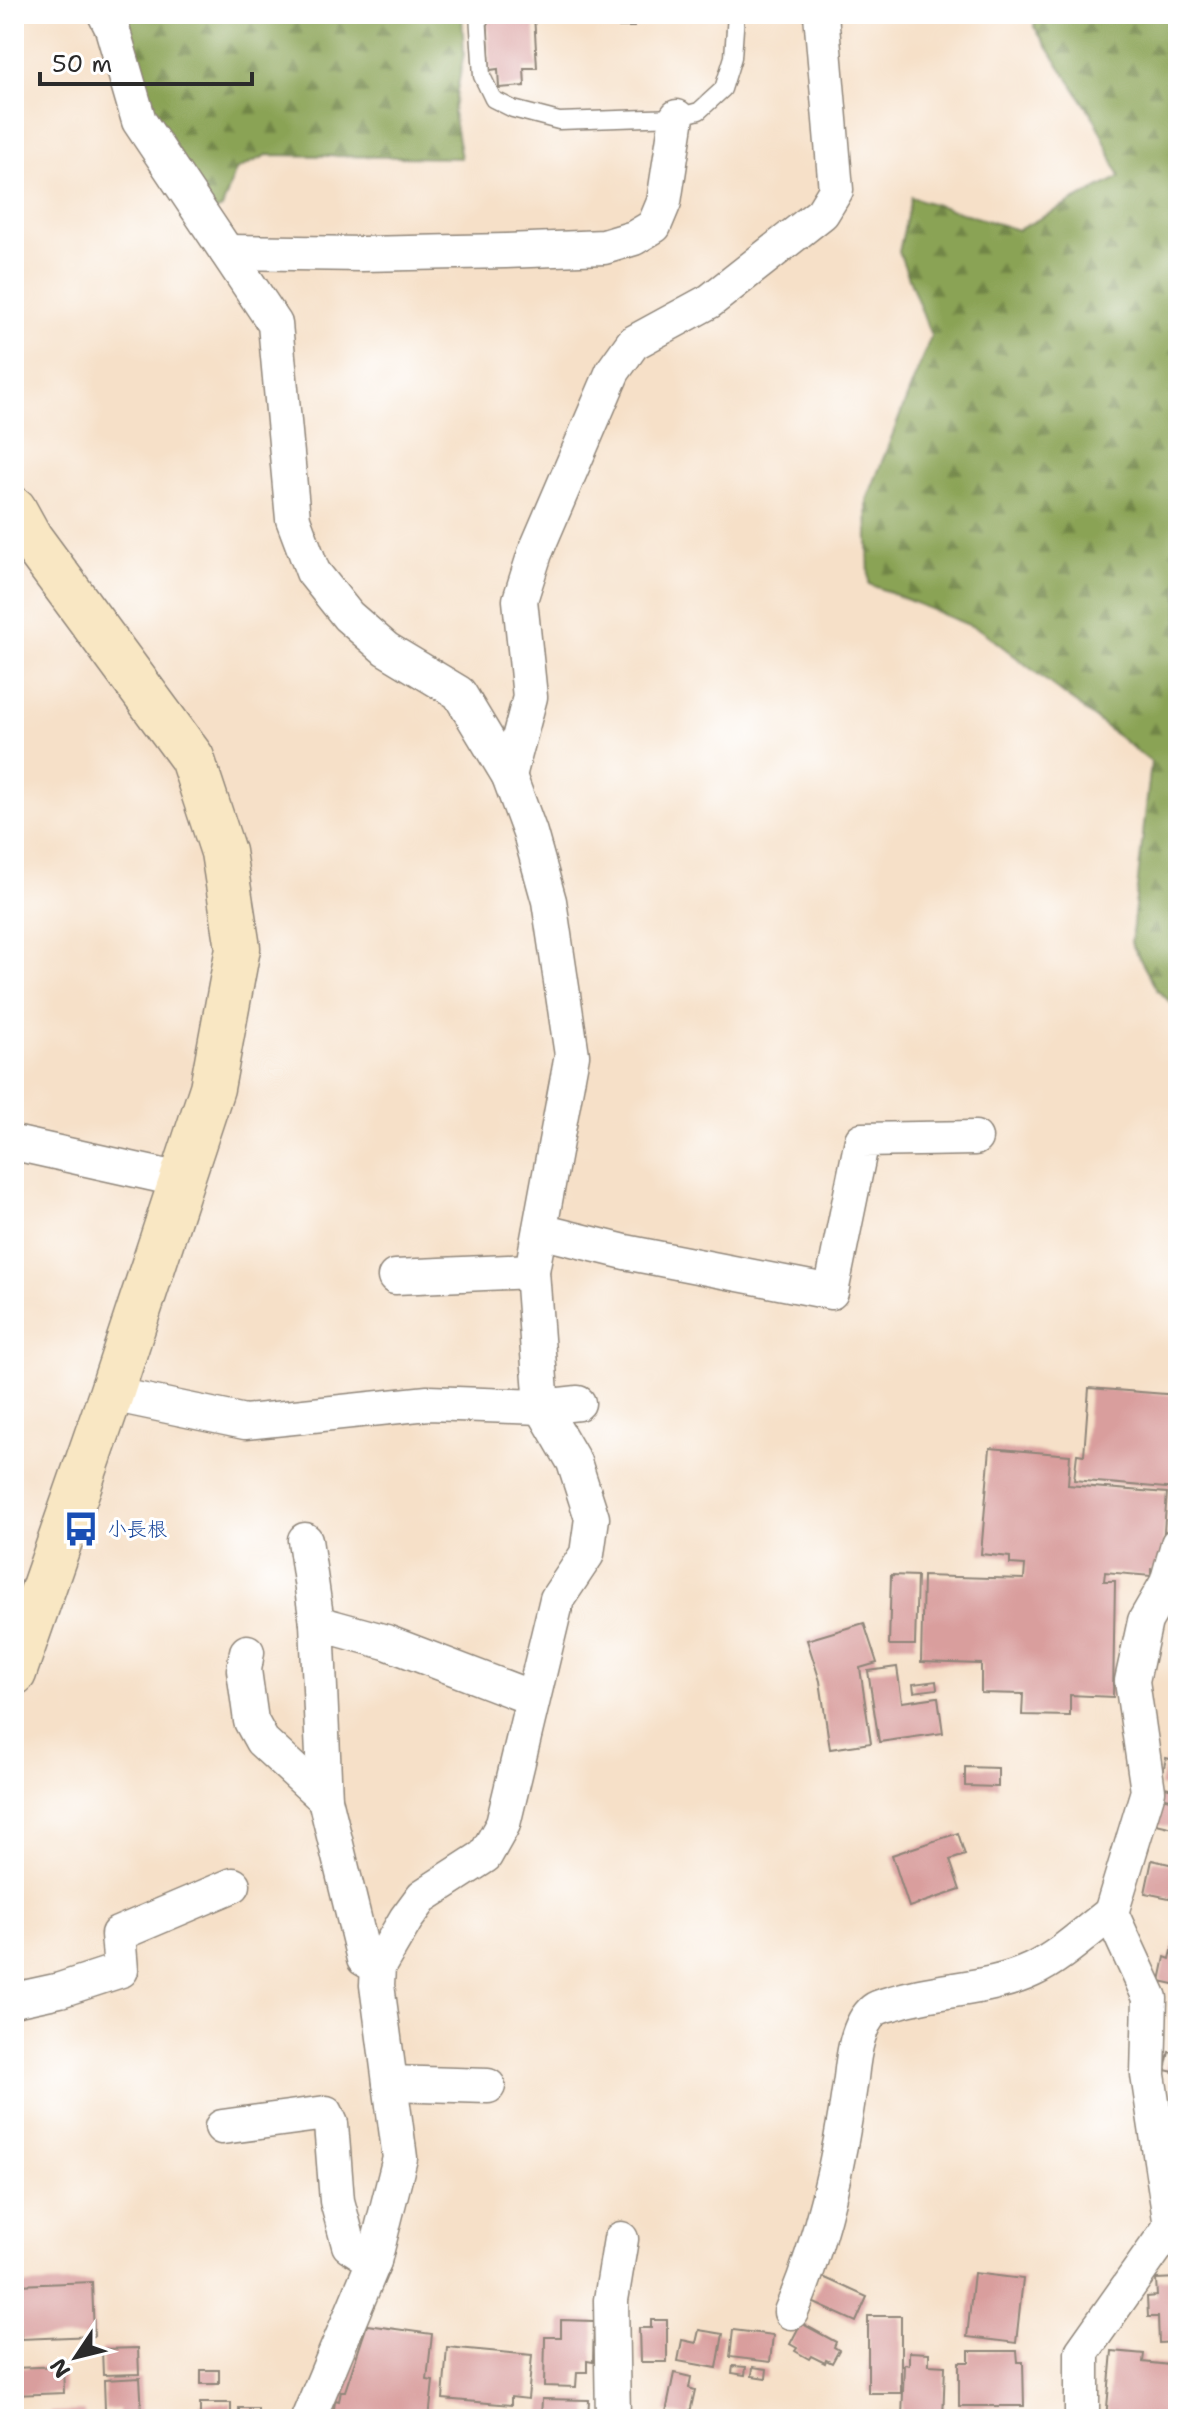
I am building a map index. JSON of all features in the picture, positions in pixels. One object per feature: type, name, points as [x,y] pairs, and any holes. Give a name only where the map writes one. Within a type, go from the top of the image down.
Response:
[{"type":"street","points":[[105,14],[112,28],[139,121],[275,324],[293,519],[313,572],[348,616],[386,649],[459,693],[509,776],[530,833],[549,901],[572,1055],[532,1271],[542,1407],[574,1462],[592,1518],[587,1554],[557,1599],[503,1824],[485,1856],[423,1896],[378,1967],[377,1985],[400,2158],[374,2261],[308,2419]]},
{"type":"street","points":[[509,776],[530,697],[520,600],[535,553],[613,371],[633,343],[710,301],[822,213],[836,190],[821,14]]},
{"type":"street","points":[[227,252],[362,254],[604,247],[634,238],[654,226],[664,202],[677,117]]},
{"type":"street","points":[[14,509],[30,538],[192,758],[223,852],[238,948],[212,1088],[111,1394],[14,1673]]},
{"type":"street","points":[[540,1231],[625,1252],[831,1292],[862,1140],[975,1138]]},
{"type":"street","points":[[14,1143],[181,1180]]},
{"type":"street","points":[[395,1277],[532,1271]]},
{"type":"street","points":[[111,1394],[245,1422],[428,1403],[542,1407],[578,1403]]},
{"type":"street","points":[[305,1540],[317,1623],[325,1799],[364,1959],[378,1967]]},
{"type":"street","points":[[791,2312],[808,2272],[826,2213],[844,2128],[853,2062],[864,2022],[875,2009],[920,1994],[979,1986],[1032,1970],[1111,1913],[1148,1791],[1132,1681],[1145,1621],[1167,1583],[1178,1544]]},
{"type":"street","points":[[317,1623],[386,1642],[532,1698]]},
{"type":"street","points":[[247,1652],[244,1670],[251,1721],[262,1741],[325,1799]]},
{"type":"street","points":[[14,2000],[60,1990],[121,1970],[118,1934],[233,1885]]},
{"type":"street","points":[[1082,2419],[1082,2352],[1171,2226],[1148,2075],[1150,1998],[1111,1913]]},
{"type":"street","points":[[390,2083],[488,2086]]},
{"type":"street","points":[[222,2127],[326,2113],[331,2124],[337,2201],[349,2245],[374,2261]]},
{"type":"street","points":[[613,2419],[611,2300],[621,2239]]},
{"type":"lane","points":[[478,14],[482,76],[493,99],[513,109],[559,121],[677,117],[699,111],[723,89],[733,57],[736,14]]},
{"type":"green space","points":[[117,14],[462,14],[464,53],[453,113],[461,158],[267,155],[236,170],[222,208],[211,213],[153,106]]},
{"type":"green space","points":[[1036,14],[1178,14],[1178,1009],[1157,990],[1131,943],[1151,762],[981,630],[869,584],[867,500],[931,336],[899,252],[911,197],[1018,230],[1120,177],[1096,121],[1034,27]]},
{"type":"building","points":[[487,14],[534,14],[537,68],[524,68],[525,86],[499,88],[498,69],[490,70]]},
{"type":"building","points":[[611,14],[634,14],[634,27],[611,27]]},
{"type":"building","points":[[1089,1388],[1178,1395],[1177,1489],[1074,1480],[1077,1454],[1084,1455]]},
{"type":"building","points":[[990,1448],[1070,1455],[1068,1485],[1167,1493],[1161,1570],[1151,1569],[1151,1576],[1105,1572],[1104,1581],[1115,1581],[1113,1697],[1070,1695],[1070,1716],[1022,1715],[1023,1694],[981,1693],[981,1664],[921,1662],[923,1576],[1024,1579],[1025,1565],[1010,1564],[1010,1557],[981,1554]]},
{"type":"building","points":[[891,1575],[917,1576],[915,1645],[889,1645]]},
{"type":"building","points":[[864,1623],[877,1663],[860,1668],[871,1743],[830,1749],[820,1681],[807,1640]]},
{"type":"building","points":[[897,1667],[902,1702],[938,1697],[943,1733],[879,1742],[868,1671]]},
{"type":"building","points":[[936,1681],[937,1689],[914,1692],[913,1684]]},
{"type":"building","points":[[1166,1758],[1178,1761],[1178,1790],[1160,1786]]},
{"type":"building","points":[[965,1767],[998,1768],[998,1787],[965,1786]]},
{"type":"building","points":[[1158,1796],[1178,1801],[1178,1829],[1152,1823]]},
{"type":"building","points":[[958,1833],[965,1855],[950,1860],[960,1890],[909,1907],[892,1855]]},
{"type":"building","points":[[1152,1860],[1178,1866],[1174,1899],[1145,1893]]},
{"type":"building","points":[[1174,1942],[1178,1943],[1178,1985],[1160,1981],[1165,1957],[1170,1959]]},
{"type":"building","points":[[1177,2042],[1178,2073],[1165,2070],[1169,2052],[1174,2053]]},
{"type":"building","points":[[974,2273],[1023,2279],[1016,2343],[967,2337]]},
{"type":"building","points":[[823,2277],[867,2297],[856,2322],[812,2302]]},
{"type":"building","points":[[1178,2278],[1178,2342],[1159,2343],[1158,2317],[1148,2317],[1147,2297],[1157,2296],[1156,2279]]},
{"type":"building","points":[[92,2282],[94,2336],[21,2339],[18,2285]]},
{"type":"building","points":[[868,2316],[901,2316],[901,2393],[868,2393]]},
{"type":"building","points":[[561,2320],[594,2321],[593,2362],[587,2361],[587,2372],[577,2372],[576,2387],[544,2386],[545,2337],[561,2337]]},
{"type":"building","points":[[651,2320],[667,2320],[667,2362],[640,2362],[639,2328],[651,2328]]},
{"type":"building","points":[[801,2323],[836,2342],[834,2347],[839,2350],[832,2363],[811,2356],[809,2359],[795,2351],[797,2348],[790,2344]]},
{"type":"building","points":[[367,2325],[432,2334],[427,2380],[433,2381],[429,2419],[333,2419],[335,2400],[339,2401],[341,2391],[345,2391]]},
{"type":"building","points":[[699,2330],[723,2334],[717,2368],[678,2361],[682,2340],[696,2343]]},
{"type":"building","points":[[733,2330],[773,2335],[770,2362],[730,2357]]},
{"type":"building","points":[[447,2347],[532,2355],[528,2399],[511,2397],[511,2405],[443,2399]]},
{"type":"building","points":[[138,2348],[139,2374],[103,2375],[102,2349]]},
{"type":"building","points":[[969,2351],[1017,2351],[1018,2362],[1023,2362],[1024,2406],[959,2406],[959,2362],[969,2362]]},
{"type":"building","points":[[1112,2351],[1144,2354],[1143,2362],[1178,2366],[1178,2419],[1106,2419]]},
{"type":"building","points":[[909,2352],[929,2353],[929,2365],[945,2366],[943,2419],[902,2419],[904,2364],[909,2365]]},
{"type":"building","points":[[63,2366],[64,2393],[14,2395],[14,2368]]},
{"type":"building","points":[[733,2366],[746,2367],[745,2375],[732,2373]]},
{"type":"building","points":[[753,2367],[767,2369],[766,2378],[752,2376]]},
{"type":"building","points":[[201,2370],[219,2370],[219,2384],[201,2384]]},
{"type":"building","points":[[674,2373],[691,2377],[689,2388],[695,2390],[689,2417],[666,2412]]},
{"type":"building","points":[[140,2378],[142,2413],[118,2414],[118,2409],[105,2410],[104,2380]]},
{"type":"building","points":[[542,2399],[589,2400],[588,2419],[541,2419]]},
{"type":"building","points":[[200,2403],[231,2403],[231,2419],[200,2419]]},
{"type":"building","points":[[239,2408],[258,2408],[258,2419],[239,2419]]},
{"type":"building","points":[[84,2411],[85,2419],[51,2419],[50,2412]]},
{"type":"building","points":[[959,2412],[995,2412],[995,2419],[959,2419]]},
{"type":"building","points":[[864,2413],[898,2413],[898,2419],[864,2419]]},
{"type":"place","name":"小長根","points":[[81,1529]]}]
